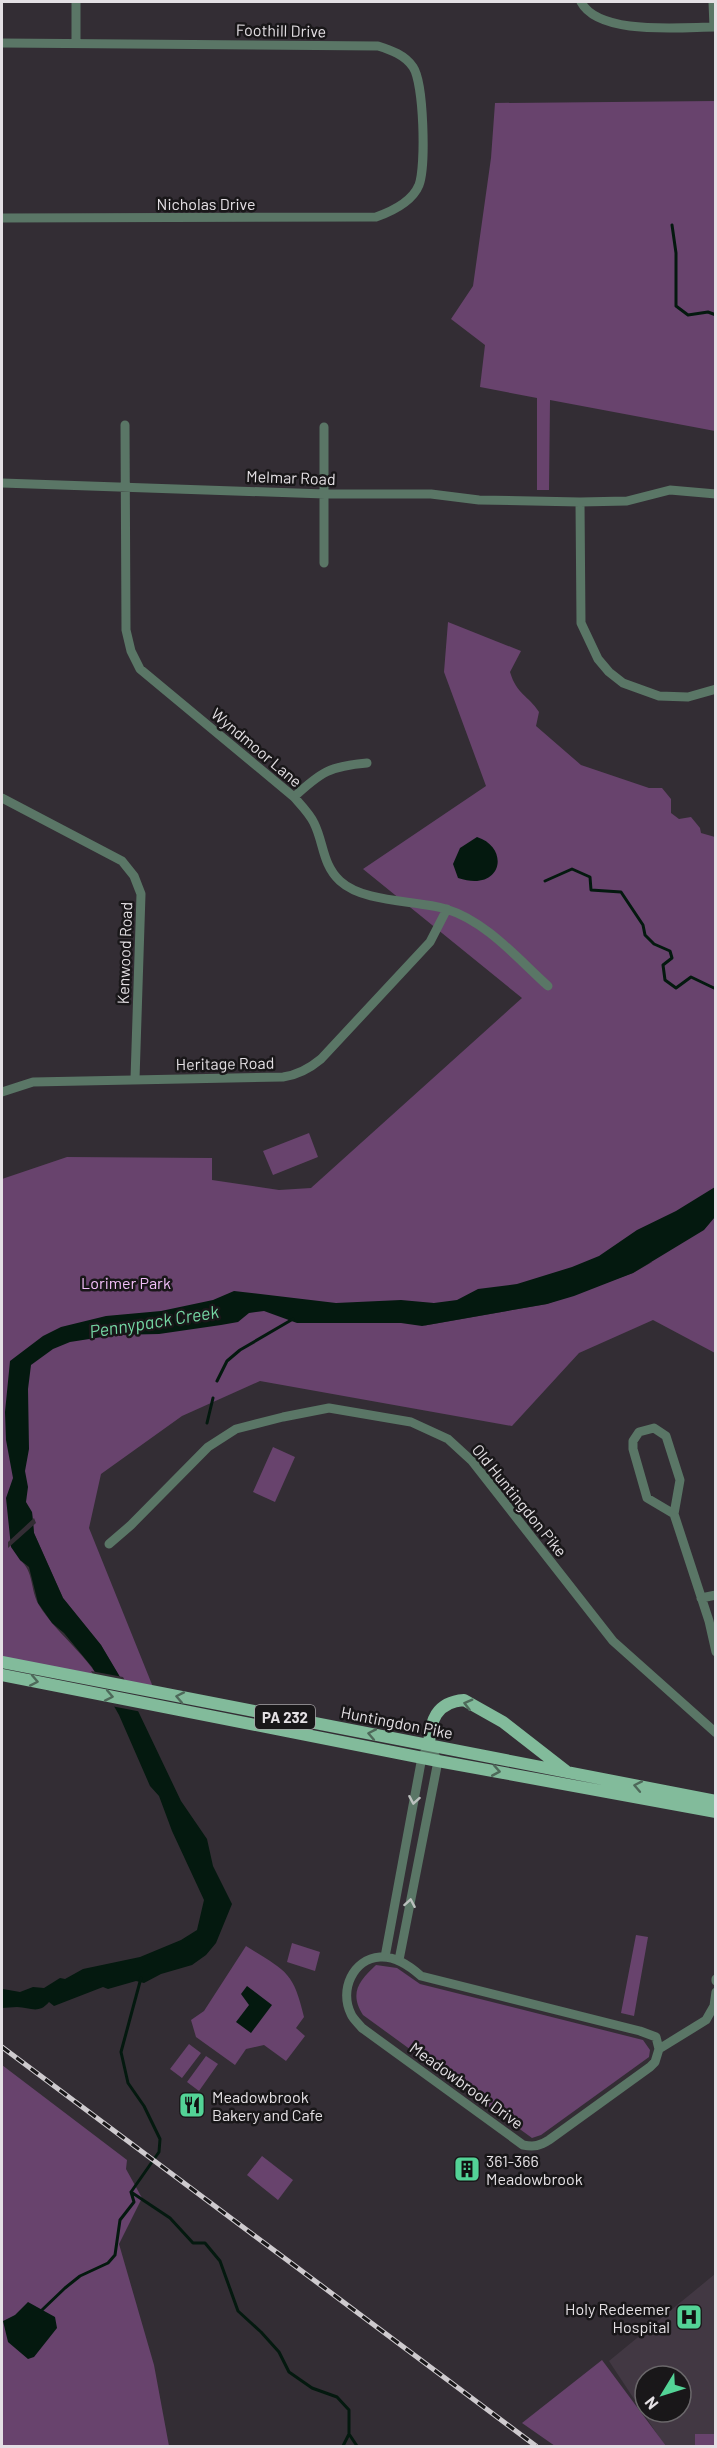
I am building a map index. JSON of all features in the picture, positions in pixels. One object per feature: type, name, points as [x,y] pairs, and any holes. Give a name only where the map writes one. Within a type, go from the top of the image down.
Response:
[{"type":"main road","name":"Huntingdon Pike","points":[[2,1662],[716,1802]]},
{"type":"main road","name":"Huntingdon Pike","points":[[2,1675],[438,1761],[716,1812]]},
{"type":"main road","points":[[429,1745],[435,1715],[447,1705],[464,1700],[503,1722],[567,1772]]},
{"type":"street","points":[[76,2],[76,42]]},
{"type":"street","points":[[582,4],[599,19],[625,26],[715,27],[713,2]]},
{"type":"street","name":"Foothill Drive","points":[[2,43],[378,46],[397,52],[413,67],[421,88],[423,169],[418,186],[407,201]]},
{"type":"street","name":"Nicholas Drive","points":[[2,218],[376,217],[393,211],[407,201]]},
{"type":"street","name":"Wyndmoor Lane","points":[[124,425],[126,630],[131,651],[140,669],[294,797],[314,823],[323,855],[331,872],[342,883],[368,895],[447,909],[481,926],[548,986]]},
{"type":"street","points":[[324,427],[324,563]]},
{"type":"street","name":"Melmar Road","points":[[2,483],[325,494],[431,494],[479,500],[580,502],[627,501],[670,490],[716,494]]},
{"type":"street","points":[[580,502],[581,623],[598,659],[623,683],[659,696],[688,696],[716,690]]},
{"type":"street","points":[[294,797],[316,777],[339,765],[367,763]]},
{"type":"street","name":"Kenwood Road","points":[[2,798],[122,861],[134,876],[141,894],[135,1079]]},
{"type":"street","name":"Heritage Road","points":[[2,1092],[33,1082],[295,1075],[310,1068],[430,942],[447,909]]},
{"type":"street","name":"Old Huntingdon Pike","points":[[109,1544],[131,1525],[208,1447],[236,1429],[329,1408],[411,1422],[448,1439],[472,1461],[613,1641],[716,1733]]},
{"type":"street","points":[[674,1514],[651,1501],[644,1493],[632,1445],[635,1437],[645,1429],[658,1430],[668,1440],[680,1480],[674,1514],[713,1629],[716,1652]]},
{"type":"street","points":[[701,1598],[716,1594]]},
{"type":"street","points":[[429,1745],[422,1757],[385,1957],[399,1960],[421,1976],[646,2033],[656,2037],[659,2049]]},
{"type":"street","points":[[399,1960],[438,1761],[429,1745]]},
{"type":"street","name":"Meadowbrook Drive","points":[[385,1957],[366,1961],[356,1969],[348,1982],[346,1995],[350,2013],[362,2028],[524,2145],[538,2146],[549,2140],[650,2067],[658,2056],[659,2049],[706,2020],[714,2006],[716,1992]]},
{"type":"shaded area","name":"Holy Redeemer Hospital","points":[[715,2274],[715,2446],[665,2446],[651,2424],[693,2424],[693,2364],[633,2364],[633,2397],[609,2361]]},
{"type":"green space","points":[[715,101],[715,431],[550,400],[549,490],[537,490],[537,398],[480,387],[485,345],[451,319],[473,286],[491,158],[495,103]]},
{"type":"green space","name":"Lorimer Park","points":[[448,622],[521,651],[510,672],[519,690],[539,712],[536,726],[581,765],[649,788],[662,788],[671,799],[671,813],[679,819],[691,817],[700,828],[701,833],[715,837],[715,1353],[653,1320],[579,1353],[512,1426],[260,1381],[182,1416],[101,1474],[89,1528],[155,1692],[125,1686],[101,1645],[63,1598],[34,1533],[32,1512],[20,1560],[28,1570],[39,1605],[101,1681],[2,1663],[2,1179],[67,1157],[212,1158],[212,1180],[279,1190],[311,1188],[522,998],[363,869],[486,786],[444,672]],"holes":[[[652,1262],[633,1273],[547,1304],[422,1326]]]},
{"type":"green space","points":[[309,1133],[318,1157],[273,1175],[263,1151]]},
{"type":"green space","points":[[273,1447],[295,1457],[275,1502],[253,1492]]},
{"type":"green space","points":[[636,1935],[648,1937],[634,2016],[621,2013]]},
{"type":"green space","points":[[292,1943],[320,1952],[315,1971],[287,1962]]},
{"type":"green space","points":[[246,1946],[286,1973],[300,2001],[304,2017],[296,2028],[305,2036],[286,2061],[264,2045],[246,2049],[235,2065],[196,2037],[191,2020],[204,2011]]},
{"type":"green space","points":[[376,1965],[397,1968],[420,1984],[643,2040],[650,2050],[649,2057],[541,2135],[532,2138],[363,2015],[356,1994],[365,1976]]},
{"type":"green space","points":[[189,2044],[201,2053],[182,2078],[170,2069]]},
{"type":"green space","points":[[206,2056],[218,2064],[199,2091],[187,2082]]},
{"type":"green space","points":[[2,2065],[127,2160],[126,2169],[142,2198],[119,2244],[154,2365],[169,2446],[2,2446]]},
{"type":"green space","points":[[262,2156],[293,2180],[278,2200],[247,2175]]},
{"type":"green space","points":[[602,2360],[633,2402],[633,2424],[650,2424],[666,2446],[555,2446],[522,2423]]},
{"type":"green space","points":[[695,2434],[715,2434],[715,2446],[695,2446]]},
{"type":"water","points":[[477,837],[495,850],[498,859],[497,867],[492,875],[484,879],[473,881],[458,878],[453,864],[460,848]]},
{"type":"water","name":"Pennypack Creek","points":[[715,1187],[715,1217],[704,1230],[633,1273],[547,1304],[422,1326],[401,1323],[297,1323],[264,1311],[249,1313],[238,1322],[221,1325],[159,1334],[115,1335],[70,1342],[53,1349],[31,1365],[28,1389],[29,1449],[25,1471],[28,1487],[26,1502],[32,1512],[34,1533],[63,1598],[101,1645],[129,1692],[181,1801],[207,1839],[213,1866],[232,1904],[216,1943],[206,1955],[192,1965],[161,1974],[144,1983],[136,1981],[108,1989],[103,1987],[54,2006],[49,2002],[37,2009],[2,2008],[2,1985],[3,1989],[20,1992],[33,1987],[44,1988],[60,1978],[65,1979],[83,1969],[140,1957],[181,1940],[197,1930],[204,1900],[172,1831],[159,1796],[150,1786],[119,1715],[92,1667],[64,1633],[52,1623],[38,1603],[29,1567],[20,1560],[11,1547],[6,1498],[13,1478],[6,1440],[5,1412],[10,1361],[43,1336],[61,1327],[106,1316],[161,1311],[213,1300],[234,1291],[336,1303],[401,1300],[434,1303],[457,1300],[478,1289],[517,1284],[599,1256],[637,1230],[676,1211]]},
{"type":"water","points":[[247,1986],[272,2005],[251,2033],[236,2022],[249,2005],[241,1994]]},
{"type":"water","points":[[28,2302],[55,2317],[57,2328],[34,2357],[28,2359],[8,2342],[3,2321],[15,2315]]},
{"type":"pier","points":[[34,1518],[36,1523],[8,1548],[8,1542]]},
{"type":"pier","points":[[91,1671],[123,1677],[142,1712],[111,1706]]},
{"type":"waterway","points":[[672,225],[676,253],[676,306],[688,315],[708,312],[716,315]]},
{"type":"waterway","points":[[545,881],[572,869],[590,877],[591,890],[621,892],[643,925],[645,935],[654,944],[670,951],[672,958],[663,965],[665,980],[676,988],[691,977],[716,989]]},
{"type":"waterway","points":[[217,1381],[227,1361],[240,1350],[293,1319]]},
{"type":"waterway","points":[[207,1423],[213,1398]]},
{"type":"waterway","points":[[131,2192],[159,2152],[160,2139],[144,2106],[128,2083],[121,2052],[141,1978]]},
{"type":"waterway","points":[[131,2192],[170,2218],[193,2243],[205,2243],[220,2261],[238,2311],[279,2352],[289,2372],[312,2388],[337,2397],[349,2410],[349,2434],[343,2446]]},
{"type":"waterway","points":[[42,2310],[80,2276],[108,2263],[115,2255],[120,2220],[134,2202],[131,2192]]},
{"type":"waterway","points":[[349,2434],[357,2446]]},
{"type":"railway","points":[[2,2047],[536,2446]]},
{"type":"place","name":"Meadowbrook Bakery and Cafe","points":[[192,2105]]},
{"type":"place","name":"361-366 Meadowbrook","points":[[467,2169]]},
{"type":"place","name":"Holy Redeemer Hospital","points":[[689,2317]]}]
